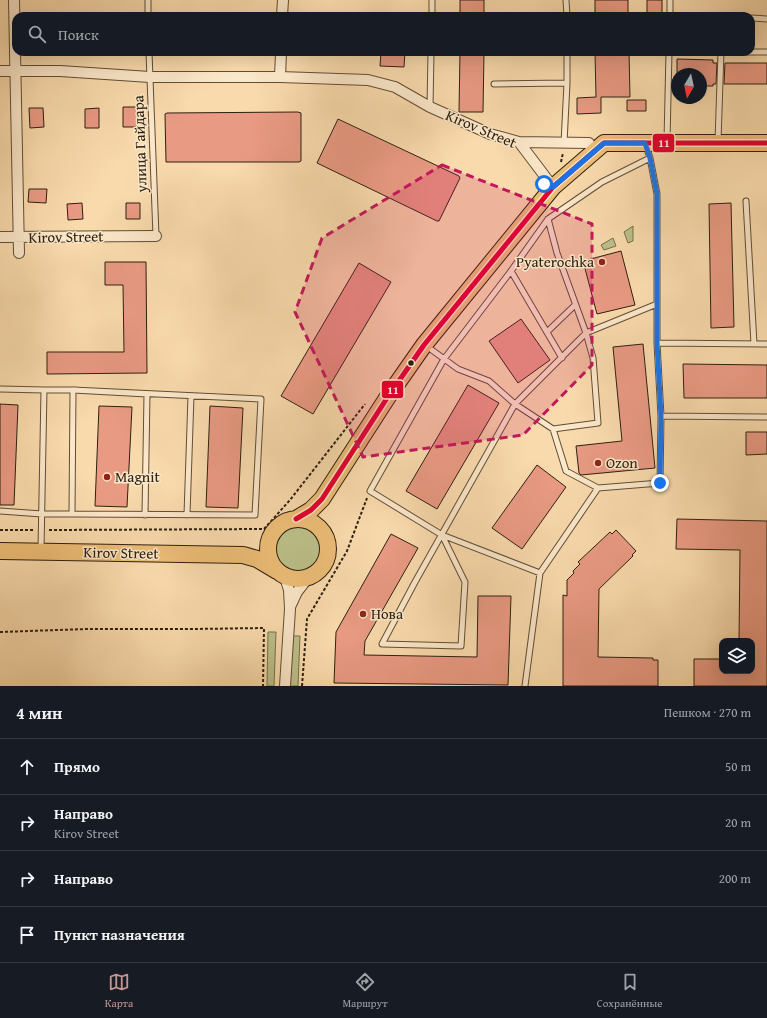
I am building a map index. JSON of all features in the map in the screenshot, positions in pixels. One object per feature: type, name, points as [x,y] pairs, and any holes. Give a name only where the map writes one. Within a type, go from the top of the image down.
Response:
[{"type":"main road","points":[[281,574],[270,560],[268,554],[271,535],[284,522],[296,519],[311,510],[322,499],[389,395],[424,345],[550,183],[596,143],[647,150],[667,143],[767,143]]},
{"type":"main road","points":[[243,556],[257,559],[281,574],[297,580],[307,579],[319,571],[328,554],[328,542],[322,530],[320,517],[322,499]]},
{"type":"main road","points":[[296,519],[308,520],[322,530]]},
{"type":"main road","points":[[243,556],[256,551],[269,541]]},
{"type":"main road","name":"Kirov Street","points":[[0,551],[243,556]]},
{"type":"street","points":[[14,0],[14,12]]},
{"type":"street","points":[[282,12],[283,0]]},
{"type":"street","points":[[16,56],[19,253]]},
{"type":"street","points":[[280,77],[281,56]]},
{"type":"street","name":"Kirov Street","points":[[0,72],[60,71],[150,77],[280,77],[368,80],[395,87],[430,107],[490,134],[519,142],[550,183]]},
{"type":"street","points":[[519,142],[596,143]]},
{"type":"street","name":"Kirov Street","points":[[0,237],[156,236]]},
{"type":"street","points":[[281,574],[289,590],[290,609],[285,686]]},
{"type":"street","points":[[290,609],[297,592],[307,579]]},
{"type":"lane","points":[[148,0],[148,12]]},
{"type":"lane","points":[[432,0],[432,12]]},
{"type":"lane","points":[[566,0],[566,12]]},
{"type":"lane","points":[[670,0],[670,12]]},
{"type":"lane","points":[[755,18],[767,19]]},
{"type":"lane","points":[[755,52],[767,52]]},
{"type":"lane","name":"улица Гайдара","points":[[149,56],[156,236]]},
{"type":"lane","points":[[430,107],[431,56]]},
{"type":"lane","points":[[564,143],[567,56]]},
{"type":"lane","points":[[667,143],[669,56]]},
{"type":"lane","points":[[718,142],[721,56]]},
{"type":"lane","points":[[494,84],[567,83]]},
{"type":"lane","points":[[424,345],[444,359],[458,369],[489,381],[515,404],[553,429],[566,471],[598,488],[660,483],[661,416],[657,343],[657,194],[647,150],[548,219],[511,271],[444,359],[370,491],[442,535],[540,573]]},
{"type":"lane","points":[[746,201],[754,344]]},
{"type":"lane","points":[[548,219],[557,253],[586,333],[593,358],[598,423],[553,429]]},
{"type":"lane","points":[[511,271],[562,358]]},
{"type":"lane","points":[[442,535],[465,582],[461,646],[382,644],[415,582],[515,404],[586,333],[657,304]]},
{"type":"lane","points":[[547,332],[576,305]]},
{"type":"lane","points":[[657,343],[767,344]]},
{"type":"lane","points":[[0,389],[73,390],[261,399],[255,515],[42,514],[0,511]]},
{"type":"lane","points":[[41,551],[44,390]]},
{"type":"lane","points":[[72,514],[73,390]]},
{"type":"lane","points":[[73,390],[146,394],[145,515]]},
{"type":"lane","points":[[187,515],[191,396]]},
{"type":"lane","points":[[661,416],[767,417]]},
{"type":"lane","points":[[525,686],[540,573],[598,488]]},
{"type":"path","points":[[550,183],[560,167],[564,143]]},
{"type":"path","points":[[0,530],[264,529],[290,500],[365,404]]},
{"type":"path","points":[[302,686],[307,619],[347,550],[370,491]]},
{"type":"path","points":[[0,632],[87,629],[264,628],[264,686]]},
{"type":"highlighted area","points":[[442,165],[592,224],[592,365],[523,435],[363,457],[295,312],[322,238]]},
{"type":"green space","points":[[633,226],[633,241],[628,243],[624,232]]},
{"type":"green space","points":[[613,238],[616,246],[604,250],[601,245]]},
{"type":"green space","points":[[298,523],[308,525],[316,531],[322,539],[324,549],[322,559],[316,567],[308,573],[298,575],[288,573],[280,567],[274,559],[272,549],[274,539],[280,531],[288,525]]},
{"type":"green space","points":[[268,632],[276,632],[274,686],[267,686]]},
{"type":"green space","points":[[293,636],[300,636],[298,686],[290,686]]},
{"type":"building","points":[[460,0],[484,0],[484,12],[460,12]]},
{"type":"building","points":[[595,0],[628,0],[628,12],[595,12]]},
{"type":"building","points":[[647,0],[662,0],[662,12],[647,12]]},
{"type":"building","points":[[381,56],[405,56],[404,67],[380,66]]},
{"type":"building","points":[[460,56],[484,56],[483,112],[459,112]]},
{"type":"building","points":[[595,56],[629,56],[630,97],[601,97],[601,113],[577,114],[577,98],[596,97]]},
{"type":"building","points":[[677,59],[713,60],[713,63],[717,63],[716,84],[713,84],[713,86],[707,86],[707,68],[677,68]]},
{"type":"building","points":[[725,63],[767,63],[767,84],[724,84]]},
{"type":"building","points":[[627,100],[646,100],[646,111],[627,111]]},
{"type":"building","points":[[123,107],[137,107],[137,127],[123,127]]},
{"type":"building","points":[[29,108],[43,108],[44,127],[30,128]]},
{"type":"building","points":[[99,108],[99,128],[85,128],[85,109]]},
{"type":"building","points":[[167,113],[301,113],[301,161],[299,162],[166,162],[165,114]]},
{"type":"building","points":[[338,119],[459,176],[460,178],[439,221],[317,163]]},
{"type":"building","points":[[29,189],[47,189],[46,203],[28,202]]},
{"type":"building","points":[[82,203],[83,219],[68,220],[67,204]]},
{"type":"building","points":[[126,203],[140,203],[140,219],[126,219]]},
{"type":"building","points":[[731,203],[734,327],[711,328],[709,204]]},
{"type":"building","points":[[621,251],[635,305],[597,314],[583,261]]},
{"type":"building","points":[[105,262],[146,262],[147,373],[47,374],[47,352],[124,352],[123,285],[105,285]]},
{"type":"building","points":[[359,263],[391,282],[313,414],[281,396]]},
{"type":"building","points":[[521,319],[550,360],[518,383],[489,341]]},
{"type":"building","points":[[643,344],[655,468],[581,475],[579,473],[576,446],[622,441],[613,347]]},
{"type":"building","points":[[683,364],[767,365],[767,398],[684,398]]},
{"type":"building","points":[[468,385],[499,403],[437,509],[406,491]]},
{"type":"building","points":[[0,404],[18,405],[14,505],[0,505]]},
{"type":"building","points":[[99,406],[132,407],[127,507],[95,506]]},
{"type":"building","points":[[210,406],[243,408],[238,508],[206,507]]},
{"type":"building","points":[[746,432],[767,432],[767,454],[746,455]]},
{"type":"building","points":[[537,465],[566,487],[522,549],[492,528]]},
{"type":"building","points":[[677,519],[767,521],[767,686],[694,686],[694,659],[719,659],[719,674],[755,674],[755,638],[739,638],[740,550],[676,549]]},
{"type":"building","points":[[616,530],[636,551],[632,555],[633,556],[599,589],[598,657],[653,658],[653,660],[658,660],[658,686],[563,686],[563,595],[567,596],[567,580],[580,564],[578,562],[610,532],[612,534]]},
{"type":"building","name":"Нова","points":[[391,534],[418,548],[365,641],[364,655],[477,657],[478,596],[511,596],[508,685],[334,683],[336,632]]},
{"type":"transit line","name":"11","points":[[296,519],[311,510],[322,499],[389,395],[424,345],[553,187],[604,143],[767,143]]},
{"type":"place","name":"Pyaterochka","points":[[602,262]]},
{"type":"place","name":"Ozon","points":[[598,463]]},
{"type":"place","name":"Magnit","points":[[107,477]]},
{"type":"place","name":"Нова","points":[[363,614]]},
{"type":"route","points":[[544,184],[548,180],[553,187],[604,143],[645,143],[650,158],[657,194],[657,343],[661,416],[660,483]]}]
